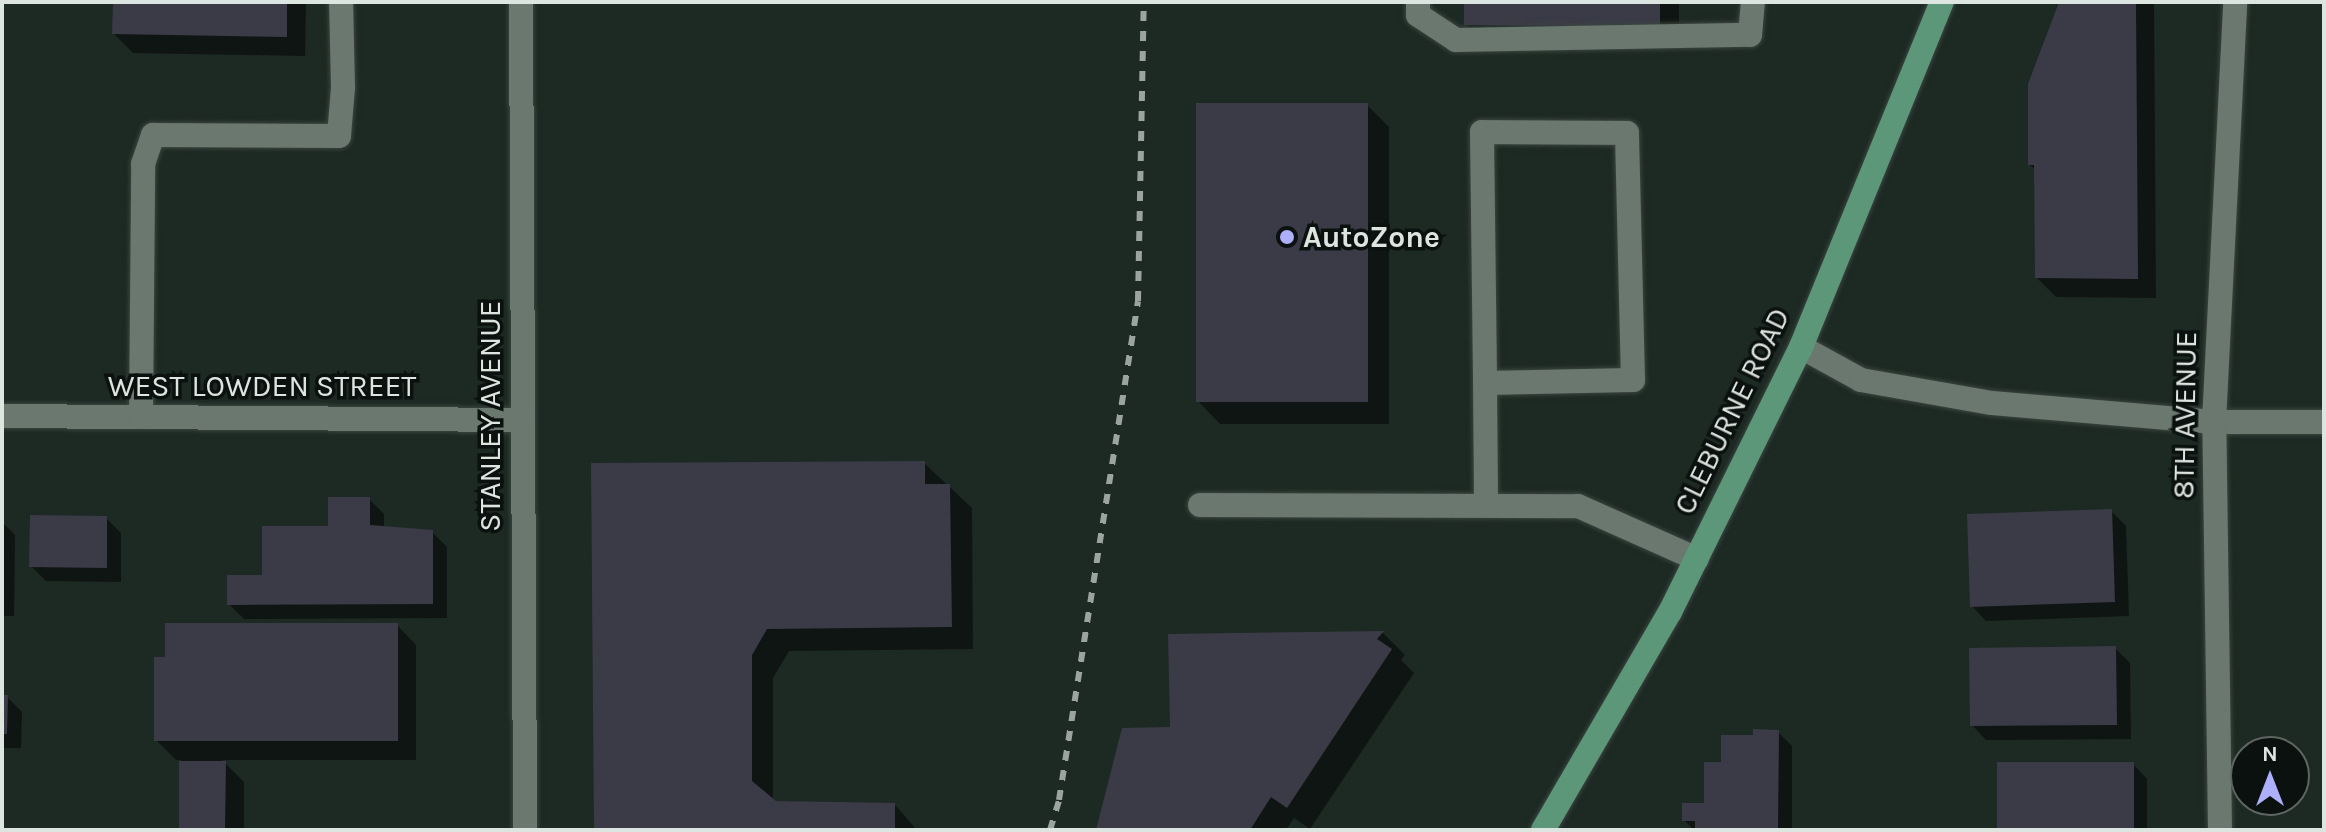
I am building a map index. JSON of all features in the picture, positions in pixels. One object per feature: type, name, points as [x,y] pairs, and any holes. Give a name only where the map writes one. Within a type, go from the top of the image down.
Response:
[{"type":"main road","name":"CLEBURNE ROAD","points":[[1543,830],[1670,612],[1801,347],[1942,2]]},
{"type":"street","points":[[141,417],[143,164],[153,135],[339,136],[343,87],[341,2]]},
{"type":"street","name":"STANLEY AVENUE","points":[[521,2],[525,830]]},
{"type":"street","points":[[1418,2],[1418,15],[1456,40],[1750,35],[1753,2]]},
{"type":"street","name":"8TH AVENUE","points":[[2220,830],[2214,422],[2235,2]]},
{"type":"street","points":[[1485,383],[1633,380],[1627,133],[1482,132],[1486,505]]},
{"type":"street","points":[[1801,347],[1861,380],[1992,403],[2214,422],[2324,422]]},
{"type":"street","name":"WEST LOWDEN STREET","points":[[2,416],[521,420]]},
{"type":"street","points":[[1200,505],[1578,506],[1697,559]]},
{"type":"building","points":[[113,2],[287,2],[287,37],[112,34]]},
{"type":"building","points":[[1464,2],[1660,2],[1660,27],[1464,25]]},
{"type":"building","points":[[2059,2],[2136,2],[2138,279],[2035,278],[2034,165],[2028,165],[2028,84]]},
{"type":"building","points":[[1196,103],[1368,103],[1368,402],[1196,402]]},
{"type":"building","points":[[925,461],[925,484],[950,484],[952,627],[767,629],[752,655],[752,781],[776,801],[895,803],[895,830],[594,830],[591,463]]},
{"type":"building","points":[[328,497],[370,497],[370,525],[433,530],[433,604],[227,605],[227,575],[262,575],[262,526],[328,526]]},
{"type":"building","points":[[2112,509],[2115,602],[1970,607],[1967,514]]},
{"type":"building","points":[[30,515],[107,516],[107,568],[29,567]]},
{"type":"building","points":[[165,623],[398,623],[398,741],[154,741],[154,657],[165,657]]},
{"type":"building","points":[[1384,631],[1377,639],[1392,649],[1287,808],[1271,797],[1250,830],[1096,830],[1122,728],[1170,727],[1168,634]]},
{"type":"building","points":[[2116,646],[2117,725],[1970,726],[1969,648]]},
{"type":"building","points":[[2,695],[8,695],[7,734],[2,734]]},
{"type":"building","points":[[1753,729],[1779,730],[1778,830],[1695,830],[1695,821],[1682,821],[1682,803],[1704,803],[1704,762],[1721,762],[1721,735],[1753,735]]},
{"type":"building","points":[[179,761],[226,761],[225,830],[179,830]]},
{"type":"building","points":[[1997,762],[2134,762],[2134,830],[1997,830]]},
{"type":"railway","points":[[1050,830],[1059,800],[1138,301],[1144,2]]},
{"type":"place","name":"AutoZone","points":[[1287,237]]}]
